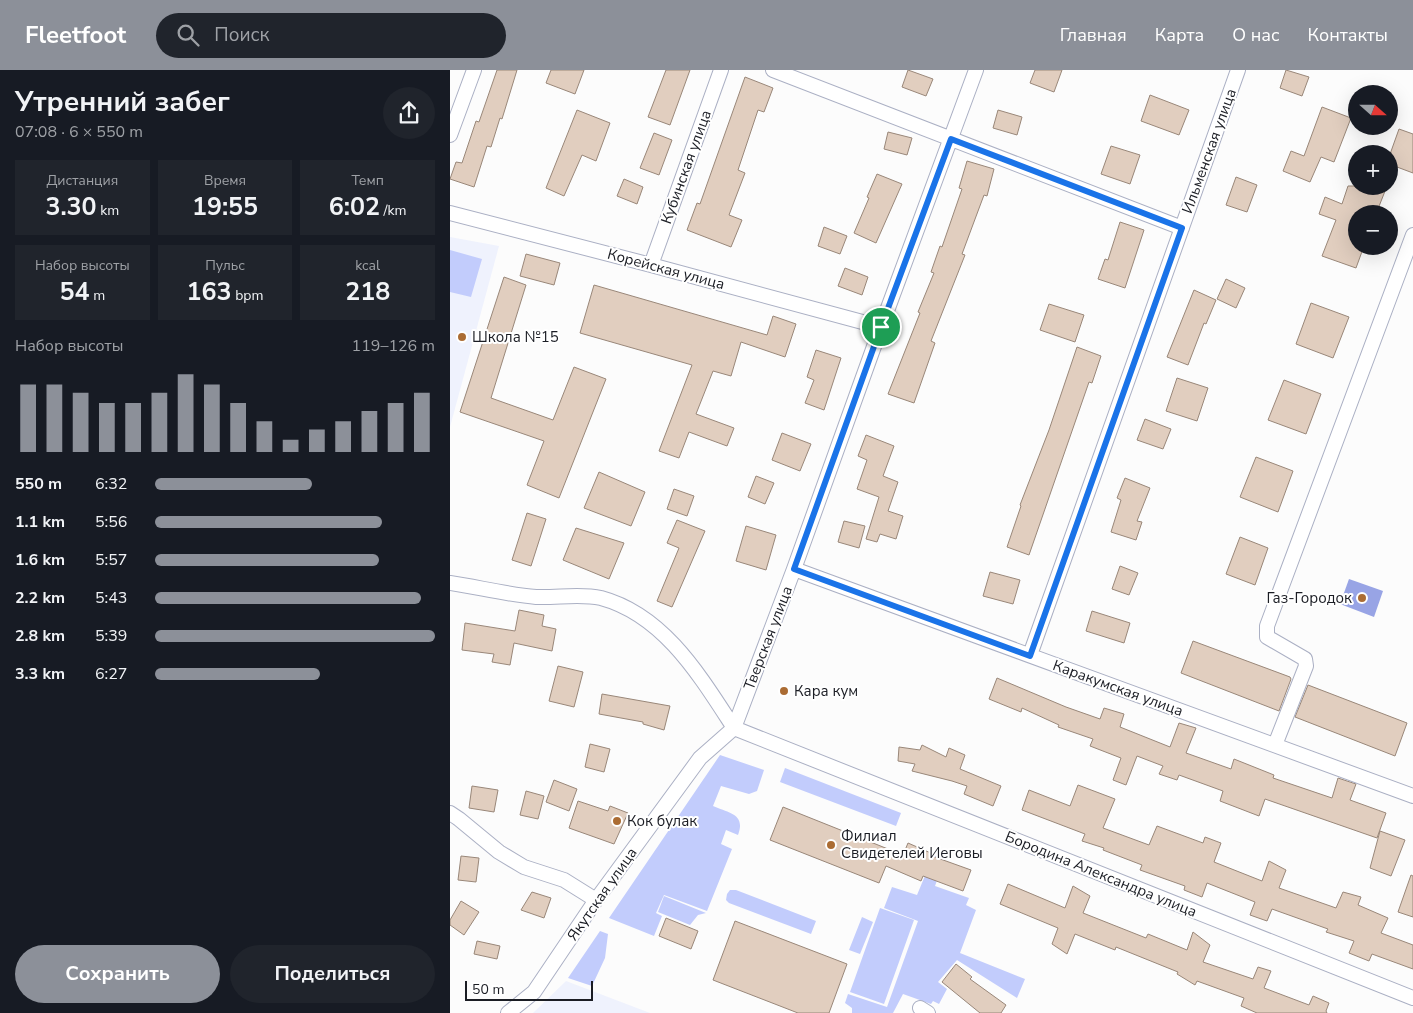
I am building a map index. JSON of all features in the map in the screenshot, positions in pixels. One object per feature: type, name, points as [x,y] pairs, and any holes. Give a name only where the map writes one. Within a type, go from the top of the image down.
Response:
[{"type":"street","points":[[450,135],[474,70]]},
{"type":"street","name":"Кубинская улица","points":[[651,265],[721,70]]},
{"type":"street","points":[[773,70],[1182,228]]},
{"type":"street","name":"Тверская улица","points":[[734,728],[976,70]]},
{"type":"street","name":"Ильменская улица","points":[[1030,656],[1238,70]]},
{"type":"street","name":"Корейская улица","points":[[450,213],[881,327]]},
{"type":"street","points":[[1275,746],[1306,666],[1305,660],[1267,637],[1267,626],[1413,235]]},
{"type":"street","name":"Каракумская улица","points":[[794,569],[1413,796]]},
{"type":"street","points":[[450,583],[536,597],[577,595],[600,598],[629,610],[658,629],[685,657],[734,728]]},
{"type":"street","name":"Якутская улица","points":[[508,1013],[534,992],[596,900],[700,758],[734,728]]},
{"type":"street","name":"Бородина Александра улица","points":[[734,728],[1413,998]]},
{"type":"street","points":[[450,814],[459,819],[499,852],[524,867],[564,880],[596,900]]},
{"type":"shaded area","name":"Школа №15","points":[[450,237],[499,246],[450,427]]},
{"type":"shaded area","points":[[450,250],[482,259],[471,297],[450,292]]},
{"type":"shaded area","name":"Газ-Городок","points":[[1349,579],[1383,591],[1374,617],[1340,604]]},
{"type":"shaded area","points":[[720,755],[764,770],[757,791],[749,794],[721,786],[713,806],[738,818],[740,828],[738,835],[726,830],[721,844],[732,849],[707,911],[664,895],[656,913],[662,916],[654,936],[609,918]]},
{"type":"shaded area","points":[[785,768],[901,813],[896,826],[780,782]]},
{"type":"shaded area","points":[[934,854],[945,858],[935,886],[969,898],[966,905],[976,910],[960,953],[1025,979],[1017,998],[957,960],[938,982],[947,989],[939,1004],[933,1001],[931,1004],[903,994],[893,1013],[852,1013],[852,1008],[845,1003],[848,994],[887,1007],[918,921],[884,908],[892,887],[917,895]]},
{"type":"shaded area","points":[[730,890],[736,890],[816,921],[811,934],[729,903],[726,900]]},
{"type":"shaded area","points":[[664,896],[706,913],[698,915],[690,925],[658,912]]},
{"type":"shaded area","points":[[880,908],[914,920],[884,1004],[850,992]]},
{"type":"shaded area","points":[[862,917],[873,922],[860,954],[849,950]]},
{"type":"shaded area","points":[[600,931],[608,934],[605,958],[592,986],[568,978]]},
{"type":"shaded area","points":[[566,981],[650,1013],[533,1013]]},
{"type":"building","points":[[497,70],[517,70],[502,119],[500,118],[491,147],[487,146],[474,187],[450,179],[456,162],[462,163],[476,121],[479,122]]},
{"type":"building","points":[[551,70],[584,70],[575,94],[546,83]]},
{"type":"building","points":[[666,70],[690,70],[670,125],[648,117]]},
{"type":"building","points":[[908,70],[933,79],[926,96],[902,87]]},
{"type":"building","points":[[1035,70],[1062,70],[1054,92],[1030,83]]},
{"type":"building","points":[[1286,70],[1309,77],[1302,96],[1280,88]]},
{"type":"building","points":[[745,77],[773,88],[764,112],[758,110],[738,170],[745,173],[729,215],[742,220],[731,247],[687,230],[697,203],[700,204]]},
{"type":"building","points":[[1150,95],[1189,110],[1179,135],[1141,121]]},
{"type":"building","points":[[1322,107],[1348,117],[1348,126],[1334,162],[1321,157],[1310,182],[1283,171],[1291,151],[1304,156]]},
{"type":"building","points":[[577,110],[610,123],[596,161],[582,155],[564,196],[546,188]]},
{"type":"building","points":[[998,110],[1022,117],[1017,135],[993,128]]},
{"type":"building","points":[[1399,129],[1413,134],[1413,173],[1398,167],[1398,145],[1393,145]]},
{"type":"building","points":[[888,132],[912,138],[907,155],[884,149]]},
{"type":"building","points":[[654,133],[672,140],[659,175],[640,168]]},
{"type":"building","points":[[1111,146],[1140,155],[1130,184],[1101,174]]},
{"type":"building","points":[[967,161],[994,169],[987,196],[984,195],[962,254],[965,255],[931,341],[935,343],[914,403],[888,394],[934,273],[931,272],[940,246],[942,247],[962,189],[959,188]]},
{"type":"building","points":[[877,174],[902,184],[876,243],[854,233]]},
{"type":"building","points":[[1236,177],[1257,185],[1247,212],[1226,205]]},
{"type":"building","points":[[624,179],[643,187],[637,204],[617,196]]},
{"type":"building","points":[[1348,186],[1348,195],[1383,195],[1380,205],[1348,205],[1348,255],[1361,255],[1356,268],[1322,256],[1336,220],[1319,214],[1325,197],[1342,204]]},
{"type":"building","points":[[1120,222],[1144,230],[1125,288],[1098,279],[1105,259],[1108,260]]},
{"type":"building","points":[[824,227],[847,236],[840,254],[818,246]]},
{"type":"building","points":[[526,254],[560,263],[554,285],[520,276]]},
{"type":"building","points":[[845,268],[868,277],[862,295],[838,286]]},
{"type":"building","points":[[504,277],[526,285],[491,398],[553,420],[574,367],[606,379],[559,498],[527,485],[544,441],[460,412]]},
{"type":"building","points":[[1226,279],[1245,288],[1236,308],[1217,299]]},
{"type":"building","points":[[594,285],[767,335],[773,316],[796,324],[785,357],[741,342],[731,376],[713,371],[696,414],[734,428],[727,446],[689,432],[679,458],[659,451],[692,365],[580,333]]},
{"type":"building","points":[[1194,290],[1216,300],[1206,324],[1204,323],[1188,365],[1167,357]]},
{"type":"building","points":[[1311,303],[1349,317],[1333,358],[1296,344]]},
{"type":"building","points":[[1049,304],[1084,315],[1075,342],[1040,330]]},
{"type":"building","points":[[1077,347],[1101,356],[1092,383],[1089,382],[1029,555],[1007,547],[1020,505],[1049,430]]},
{"type":"building","points":[[816,350],[841,358],[824,410],[805,403],[814,380],[807,377]]},
{"type":"building","points":[[1177,378],[1208,388],[1197,421],[1166,411]]},
{"type":"building","points":[[1284,380],[1321,394],[1306,434],[1268,420]]},
{"type":"building","points":[[1145,419],[1171,429],[1163,449],[1137,440]]},
{"type":"building","points":[[782,433],[811,444],[800,471],[772,460]]},
{"type":"building","points":[[866,435],[894,446],[883,476],[898,482],[888,511],[903,516],[896,539],[880,534],[877,542],[866,539],[879,497],[857,489],[867,460],[858,456]]},
{"type":"building","points":[[1256,457],[1293,471],[1278,512],[1240,497]]},
{"type":"building","points":[[599,472],[645,492],[631,526],[584,508]]},
{"type":"building","points":[[756,476],[774,483],[765,504],[748,497]]},
{"type":"building","points":[[1125,478],[1150,488],[1137,521],[1142,522],[1136,540],[1111,532],[1121,500],[1117,498]]},
{"type":"building","points":[[674,489],[694,496],[687,516],[667,509]]},
{"type":"building","points":[[527,513],[546,519],[531,566],[512,560]]},
{"type":"building","points":[[677,520],[705,531],[672,607],[657,601],[679,548],[667,543]]},
{"type":"building","points":[[844,521],[865,526],[859,548],[838,542]]},
{"type":"building","points":[[746,526],[776,535],[766,570],[736,561]]},
{"type":"building","points":[[576,528],[624,543],[609,579],[563,560]]},
{"type":"building","points":[[1240,537],[1268,548],[1255,585],[1226,574]]},
{"type":"building","points":[[1120,566],[1138,573],[1129,595],[1112,589]]},
{"type":"building","points":[[990,572],[1020,580],[1013,604],[983,596]]},
{"type":"building","points":[[519,610],[544,615],[542,626],[556,629],[552,651],[514,643],[510,665],[492,662],[494,654],[462,650],[465,623],[515,631]]},
{"type":"building","points":[[1092,611],[1130,623],[1124,643],[1086,631]]},
{"type":"building","points":[[1193,641],[1290,677],[1291,679],[1279,711],[1181,673]]},
{"type":"building","points":[[558,666],[583,672],[574,707],[549,701]]},
{"type":"building","points":[[997,678],[1100,719],[1104,708],[1124,714],[1120,727],[1170,747],[1179,723],[1196,728],[1186,753],[1231,769],[1234,759],[1274,775],[1273,778],[1332,798],[1338,778],[1356,784],[1350,800],[1386,813],[1377,838],[1265,799],[1259,816],[1220,801],[1223,791],[1179,775],[1177,780],[1159,774],[1163,766],[1137,756],[1126,785],[1113,780],[1121,758],[1090,746],[1093,739],[1058,727],[1059,725],[1022,708],[1021,712],[989,699]]},
{"type":"building","points":[[1308,685],[1407,723],[1395,756],[1295,717]]},
{"type":"building","points":[[602,694],[670,706],[664,730],[643,724],[643,722],[599,714]]},
{"type":"building","points":[[590,744],[610,749],[604,772],[585,767]]},
{"type":"building","points":[[922,745],[946,757],[949,748],[965,755],[960,769],[1001,786],[993,806],[964,794],[967,786],[912,771],[915,764],[898,761],[899,747],[920,750]]},
{"type":"building","points":[[554,780],[577,789],[569,811],[546,802]]},
{"type":"building","points":[[1078,785],[1115,799],[1103,828],[1149,845],[1157,826],[1203,843],[1205,837],[1221,843],[1214,862],[1262,881],[1269,861],[1286,870],[1279,888],[1336,908],[1343,892],[1361,897],[1358,905],[1388,918],[1381,933],[1413,945],[1413,969],[1372,954],[1369,961],[1349,953],[1354,941],[1326,932],[1328,929],[1272,909],[1267,921],[1250,915],[1255,902],[1207,883],[1202,897],[1184,890],[1185,886],[1140,870],[1142,865],[1103,850],[1104,848],[1082,841],[1085,834],[1022,810],[1029,790],[1070,806]]},
{"type":"building","points":[[472,786],[498,790],[494,812],[469,808]]},
{"type":"building","points":[[526,791],[544,796],[538,819],[520,815]]},
{"type":"building","points":[[578,801],[608,811],[610,806],[628,813],[614,844],[569,828]]},
{"type":"building","name":"Филиал Свидетелей Иеговы","points":[[783,807],[903,855],[908,843],[933,854],[932,856],[971,870],[963,891],[923,876],[921,881],[886,866],[879,883],[770,840]]},
{"type":"building","points":[[1380,831],[1405,840],[1391,876],[1370,868]]},
{"type":"building","points":[[461,856],[479,858],[476,882],[458,880]]},
{"type":"building","points":[[1411,875],[1413,876],[1413,917],[1398,912]]},
{"type":"building","points":[[1008,884],[1065,908],[1073,886],[1090,896],[1083,913],[1146,938],[1148,934],[1187,950],[1193,932],[1210,945],[1203,962],[1253,979],[1258,967],[1271,971],[1264,988],[1309,1005],[1313,996],[1329,1003],[1327,1013],[1257,1013],[1241,1006],[1244,998],[1197,981],[1195,985],[1177,974],[1178,972],[1116,947],[1115,950],[1075,934],[1067,954],[1052,944],[1058,928],[1000,904]]},
{"type":"building","points":[[532,892],[551,898],[544,918],[521,910]]},
{"type":"building","points":[[461,901],[479,912],[464,935],[450,925],[450,920]]},
{"type":"building","points":[[666,918],[698,931],[691,949],[659,936]]},
{"type":"building","points":[[735,921],[847,964],[829,1013],[798,1013],[713,980]]},
{"type":"building","points":[[477,941],[500,946],[497,959],[474,954]]},
{"type":"building","points":[[956,964],[972,977],[970,979],[1006,1005],[1001,1013],[980,1013],[942,982]]},
{"type":"place","name":"Школа №15","points":[[462,337]]},
{"type":"place","name":"Газ-Городок","points":[[1362,598]]},
{"type":"place","name":"Кара кум","points":[[784,691]]},
{"type":"place","name":"Кок булак","points":[[617,821]]},
{"type":"place","name":"Филиал Свидетелей Иеговы","points":[[831,845]]},
{"type":"route","points":[[951,139],[1182,228],[1030,656],[794,569],[881,327],[951,139]]}]
